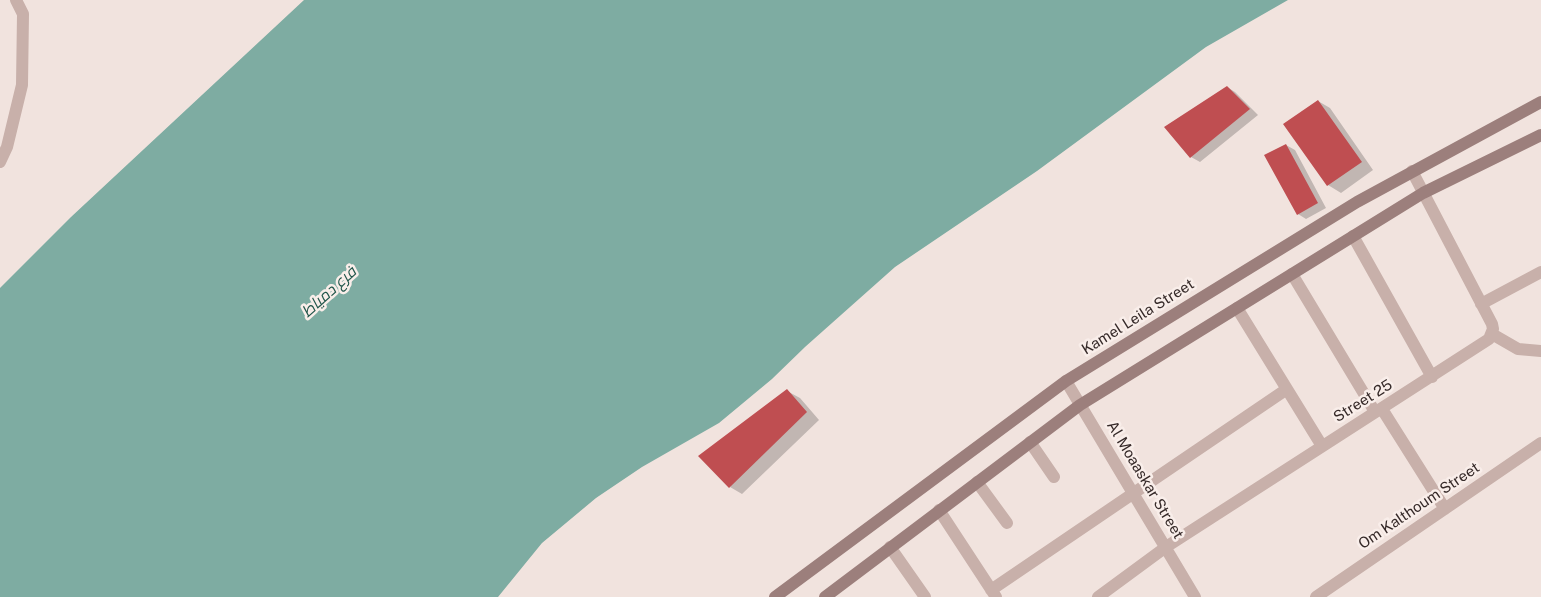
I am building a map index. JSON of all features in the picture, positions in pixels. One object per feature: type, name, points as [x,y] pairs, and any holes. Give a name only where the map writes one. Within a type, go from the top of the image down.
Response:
[{"type":"street","points":[[0,162],[7,147],[22,85],[23,14],[16,0]]},
{"type":"street","name":"Kamel Leila Street","points":[[775,597],[1066,381],[1298,237],[1412,171],[1541,102]]},
{"type":"street","points":[[825,597],[1080,405],[1423,193],[1541,135]]},
{"type":"street","points":[[1412,171],[1492,324],[1492,334],[1518,349],[1541,351]]},
{"type":"street","points":[[1353,236],[1432,377]]},
{"type":"street","points":[[1481,304],[1541,272]]},
{"type":"street","points":[[1292,274],[1378,410],[1444,509]]},
{"type":"street","points":[[1238,308],[1322,446]]},
{"type":"street","name":"Street 25","points":[[1098,597],[1166,547],[1486,342],[1492,334]]},
{"type":"street","name":"Al Moaaskar Street","points":[[1066,381],[1196,597]]},
{"type":"street","points":[[939,510],[994,593],[1134,493],[1287,390]]},
{"type":"street","points":[[1030,442],[1054,477]]},
{"type":"street","name":"Om Kalthoum Street","points":[[1316,597],[1541,443]]},
{"type":"street","points":[[977,482],[1007,523]]},
{"type":"street","points":[[890,547],[924,597]]},
{"type":"water","name":"فرع دمياط","points":[[304,0],[1288,0],[1206,47],[1037,171],[895,267],[772,379],[719,423],[642,467],[596,498],[542,543],[498,597],[0,597],[0,288],[71,217]]},
{"type":"building","points":[[1227,86],[1250,109],[1190,158],[1164,127]]},
{"type":"building","points":[[1318,100],[1362,162],[1327,186],[1283,124]]},
{"type":"building","points":[[1286,144],[1318,203],[1297,215],[1264,155]]},
{"type":"building","points":[[787,389],[807,412],[729,488],[698,456]]}]
